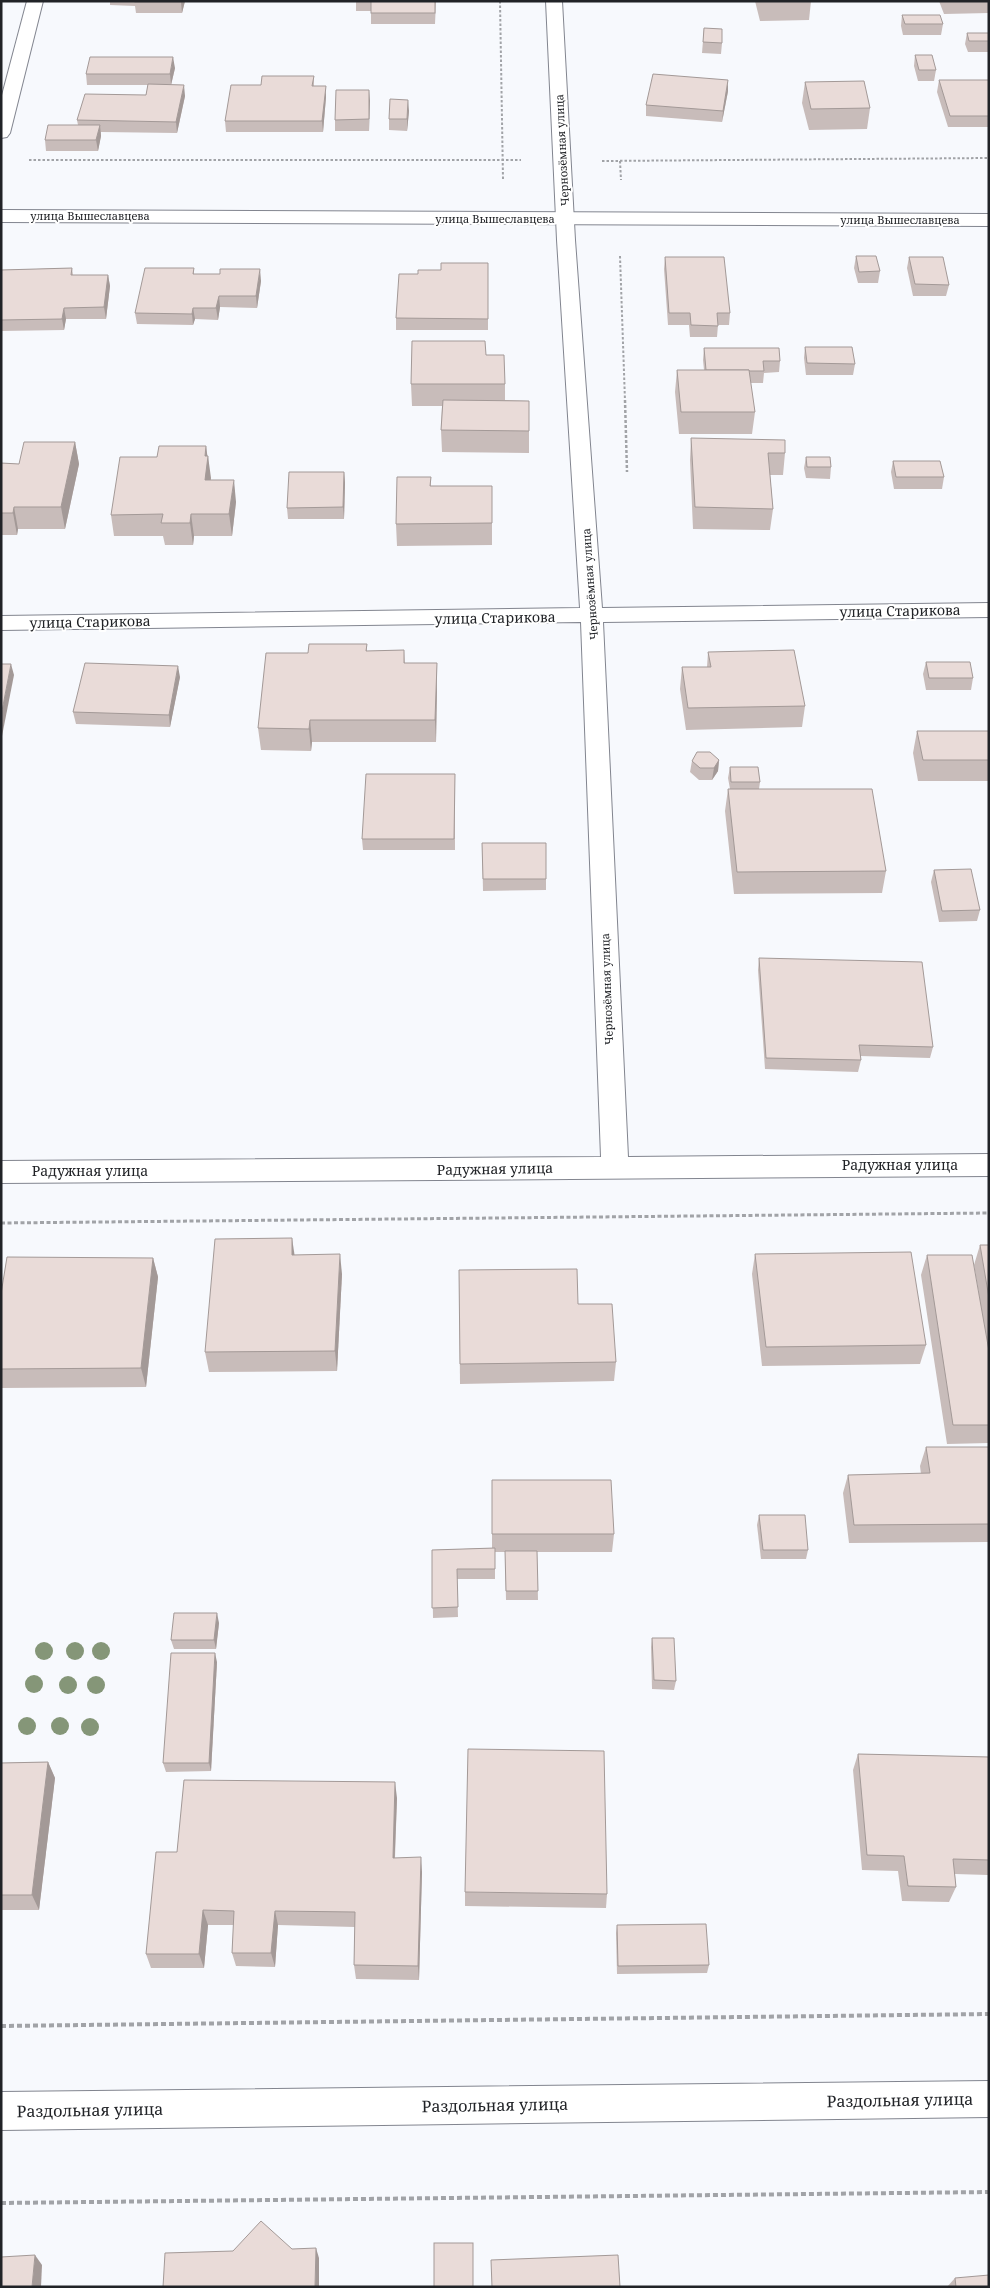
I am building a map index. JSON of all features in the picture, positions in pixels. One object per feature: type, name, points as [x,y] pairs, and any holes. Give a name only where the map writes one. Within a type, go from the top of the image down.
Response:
[{"type":"street","points":[[1,133],[35,1]]},
{"type":"street","name":"Чернозёмная улица","points":[[554,1],[565,219],[591,616],[615,1167]]},
{"type":"street","name":"улица Вышеславцева","points":[[1,216],[502,220],[989,220]]},
{"type":"street","name":"улица Старикова","points":[[1,623],[523,618],[989,610]]},
{"type":"street","name":"Радужная улица","points":[[1,1172],[989,1165]]},
{"type":"street","name":"Раздольная улица","points":[[1,2111],[989,2099]]},
{"type":"path","points":[[500,1],[503,160],[502,220]]},
{"type":"path","points":[[35,160],[989,158]]},
{"type":"path","points":[[1,1223],[989,1214]]},
{"type":"path","points":[[1,2026],[989,2014]]},
{"type":"path","points":[[1,2203],[989,2192]]},
{"type":"building","points":[[181,1],[181,2],[135,2]]},
{"type":"building","points":[[371,1],[435,1],[435,13],[371,13]]},
{"type":"building","points":[[902,15],[940,15],[943,24],[905,24]]},
{"type":"building","points":[[704,28],[722,29],[722,43],[703,42]]},
{"type":"building","points":[[967,33],[989,33],[989,41],[969,41]]},
{"type":"building","points":[[915,55],[932,55],[936,70],[919,70]]},
{"type":"building","points":[[90,57],[173,57],[170,74],[86,74]]},
{"type":"building","points":[[653,74],[728,80],[723,111],[646,105]]},
{"type":"building","points":[[262,76],[314,76],[312,86],[326,86],[322,121],[225,121],[231,85],[261,85]]},
{"type":"building","points":[[939,80],[989,80],[989,116],[950,116]]},
{"type":"building","points":[[864,81],[870,108],[811,109],[805,82]]},
{"type":"building","points":[[148,84],[184,85],[176,122],[77,120],[85,94],[146,95]]},
{"type":"building","points":[[336,90],[369,90],[369,119],[335,120]]},
{"type":"building","points":[[390,99],[408,100],[407,119],[389,119]]},
{"type":"building","points":[[48,125],[100,125],[96,140],[45,140]]},
{"type":"building","points":[[856,256],[876,256],[880,271],[859,272]]},
{"type":"building","points":[[665,257],[724,257],[730,313],[717,313],[718,326],[691,325],[690,313],[669,313]]},
{"type":"building","points":[[909,257],[943,257],[949,285],[915,284]]},
{"type":"building","points":[[441,263],[488,263],[488,319],[396,318],[399,274],[418,274],[418,270],[441,270]]},
{"type":"building","points":[[72,268],[71,275],[108,275],[104,307],[64,308],[62,319],[1,320],[1,270]]},
{"type":"building","points":[[145,268],[194,268],[193,274],[220,274],[220,269],[260,269],[256,296],[219,296],[216,308],[193,308],[192,314],[135,313]]},
{"type":"building","points":[[412,341],[485,341],[486,355],[504,355],[505,384],[411,384]]},
{"type":"building","points":[[805,347],[852,347],[855,364],[807,363]]},
{"type":"building","points":[[704,348],[779,348],[780,361],[763,361],[764,371],[706,370]]},
{"type":"building","points":[[677,370],[749,370],[755,412],[681,412]]},
{"type":"building","points":[[443,400],[529,401],[529,431],[441,430]]},
{"type":"building","points":[[691,438],[785,440],[785,453],[768,453],[773,509],[695,507]]},
{"type":"building","points":[[24,442],[75,442],[61,507],[14,507],[13,513],[1,513],[1,463],[19,464]]},
{"type":"building","points":[[159,446],[206,446],[205,456],[208,456],[205,480],[234,480],[229,514],[191,514],[190,523],[161,523],[163,514],[111,515],[120,457],[157,457]]},
{"type":"building","points":[[806,457],[830,457],[831,467],[807,467]]},
{"type":"building","points":[[893,461],[940,461],[944,477],[896,477]]},
{"type":"building","points":[[289,472],[344,472],[343,507],[287,508]]},
{"type":"building","points":[[397,477],[431,477],[430,486],[492,486],[492,523],[396,524]]},
{"type":"building","points":[[309,644],[367,644],[366,651],[404,650],[404,663],[437,663],[435,720],[310,720],[309,729],[258,728],[266,653],[308,653]]},
{"type":"building","points":[[794,650],[805,706],[688,708],[682,667],[711,667],[708,652]]},
{"type":"building","points":[[926,662],[970,662],[973,678],[929,678]]},
{"type":"building","points":[[85,663],[178,666],[169,715],[73,712]]},
{"type":"building","points":[[1,664],[11,664],[1,716]]},
{"type":"building","points":[[917,731],[989,731],[989,760],[923,760]]},
{"type":"building","points":[[697,752],[710,752],[719,760],[714,768],[700,768],[692,761]]},
{"type":"building","points":[[730,767],[758,767],[760,782],[731,782]]},
{"type":"building","points":[[366,774],[455,774],[454,839],[362,839]]},
{"type":"building","points":[[728,789],[872,789],[886,871],[737,872]]},
{"type":"building","points":[[482,843],[546,843],[546,879],[483,879]]},
{"type":"building","points":[[971,869],[980,910],[942,911],[934,870]]},
{"type":"building","points":[[759,958],[922,962],[933,1047],[859,1045],[861,1060],[766,1058]]},
{"type":"building","points":[[292,1238],[292,1255],[340,1254],[335,1351],[205,1352],[215,1239]]},
{"type":"building","points":[[980,1245],[989,1245],[989,1298]]},
{"type":"building","points":[[911,1252],[926,1345],[766,1347],[755,1254]]},
{"type":"building","points":[[927,1255],[972,1255],[989,1351],[989,1425],[953,1425]]},
{"type":"building","points":[[7,1257],[153,1258],[141,1368],[1,1369],[1,1294]]},
{"type":"building","points":[[577,1269],[578,1304],[612,1304],[616,1362],[460,1364],[459,1270]]},
{"type":"building","points":[[926,1447],[989,1447],[989,1524],[854,1525],[848,1475],[930,1473]]},
{"type":"building","points":[[492,1480],[611,1480],[614,1534],[492,1534]]},
{"type":"building","points":[[759,1515],[805,1515],[808,1550],[763,1550]]},
{"type":"building","points":[[495,1548],[495,1569],[457,1569],[458,1607],[432,1608],[432,1550]]},
{"type":"building","points":[[505,1551],[537,1551],[538,1591],[506,1591]]},
{"type":"building","points":[[174,1613],[217,1613],[214,1640],[171,1640]]},
{"type":"building","points":[[652,1638],[674,1638],[676,1681],[654,1680]]},
{"type":"building","points":[[171,1653],[215,1653],[209,1763],[163,1763]]},
{"type":"building","points":[[468,1749],[604,1751],[607,1894],[465,1892]]},
{"type":"building","points":[[858,1754],[989,1757],[989,1860],[953,1859],[956,1887],[908,1886],[904,1856],[867,1855]]},
{"type":"building","points":[[48,1762],[32,1895],[1,1895],[1,1763]]},
{"type":"building","points":[[184,1780],[395,1782],[393,1858],[421,1857],[418,1966],[354,1965],[355,1912],[275,1911],[271,1953],[232,1953],[234,1911],[203,1910],[199,1954],[146,1954],[156,1852],[177,1852]]},
{"type":"building","points":[[706,1924],[709,1965],[618,1966],[617,1925]]},
{"type":"building","points":[[261,2221],[292,2249],[316,2248],[315,2287],[163,2287],[165,2253],[233,2251]]},
{"type":"building","points":[[434,2243],[473,2243],[473,2287],[434,2287]]},
{"type":"building","points":[[35,2255],[32,2287],[1,2287],[1,2257]]},
{"type":"building","points":[[618,2255],[620,2287],[492,2287],[491,2260]]},
{"type":"building","points":[[989,2275],[989,2287],[956,2287],[955,2278]]}]
